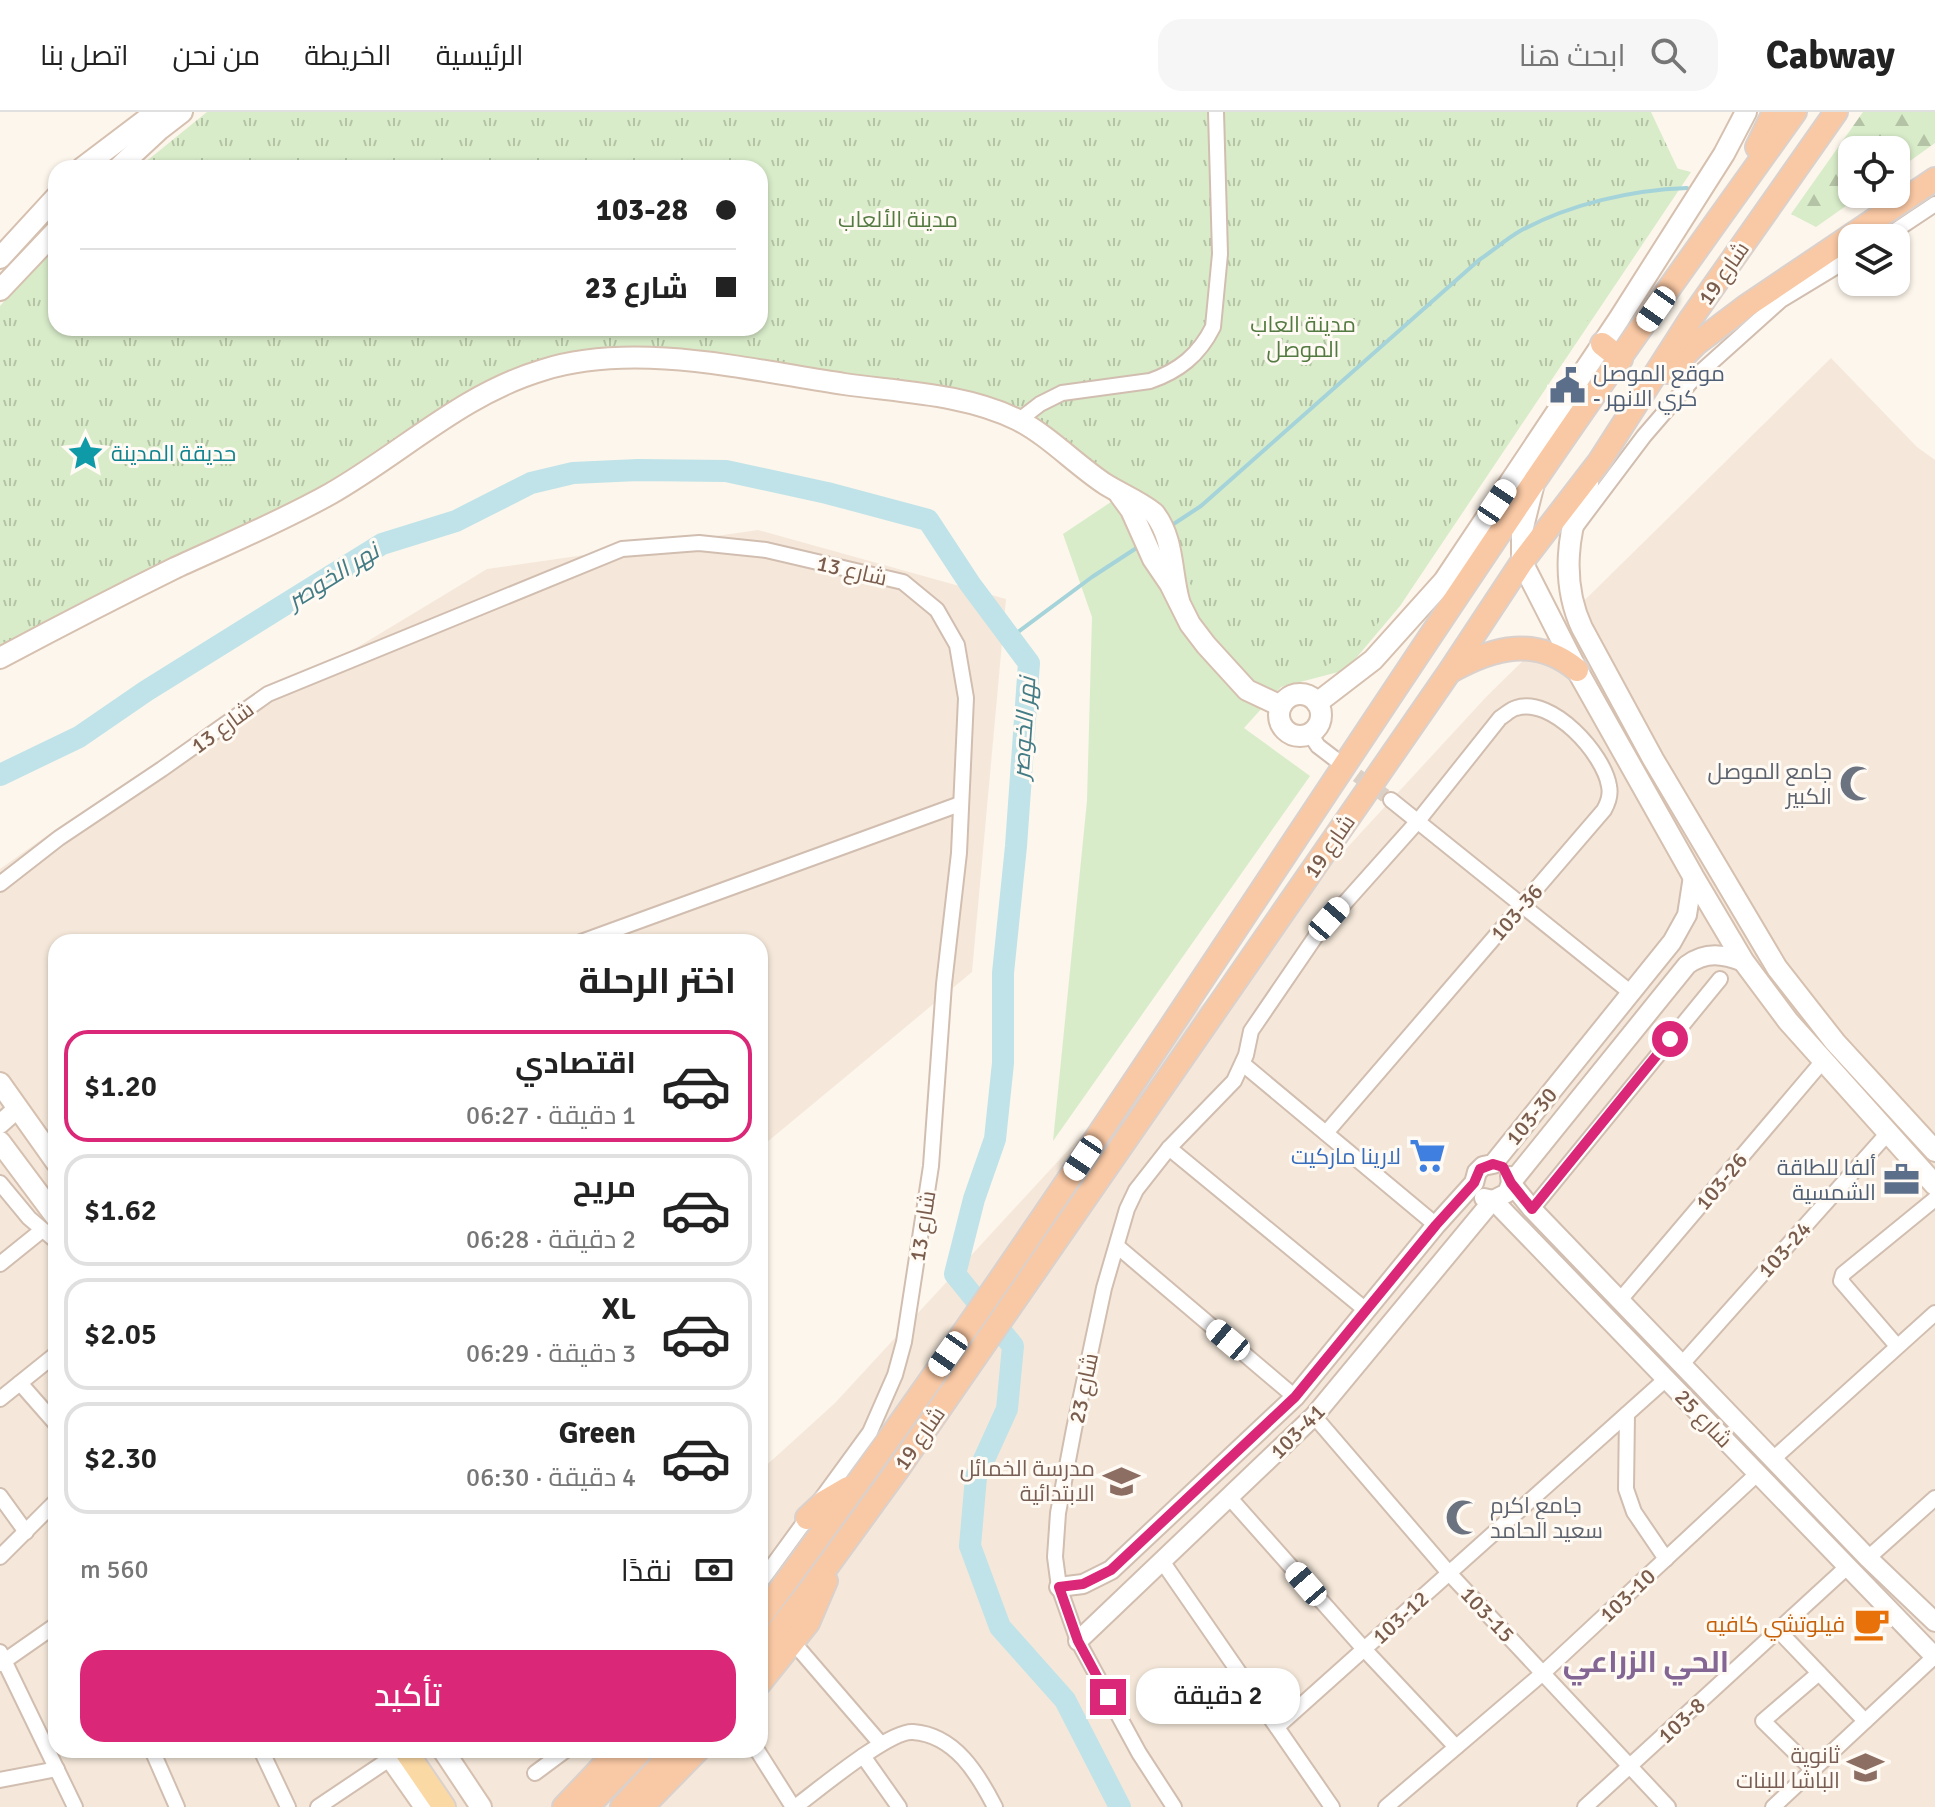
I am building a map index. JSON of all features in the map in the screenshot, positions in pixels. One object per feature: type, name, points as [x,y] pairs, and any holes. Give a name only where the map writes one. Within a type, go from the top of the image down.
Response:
[{"type":"highway","points":[[1710,232],[1774,112]]},
{"type":"highway","name":"شارع 19","points":[[768,1606],[881,1451],[1100,1133],[1538,475],[1795,112]]},
{"type":"highway","name":"شارع 19","points":[[768,1643],[898,1469],[1450,671],[1522,562],[1599,462],[1698,307],[1836,112]]},
{"type":"highway","points":[[1628,418],[1677,362],[1723,322],[1935,179]]},
{"type":"highway","points":[[1602,344],[1621,359]]},
{"type":"highway","points":[[1450,671],[1483,655],[1516,648],[1549,652],[1577,670]]},
{"type":"highway","points":[[807,1518],[824,1502],[864,1475]]},
{"type":"highway","points":[[768,1673],[814,1612],[840,1548]]},
{"type":"highway","points":[[564,1807],[610,1758]]},
{"type":"highway","points":[[587,1807],[634,1758]]},
{"type":"highway","points":[[622,1807],[668,1758]]},
{"type":"highway","points":[[642,1807],[690,1758]]},
{"type":"main road","points":[[93,160],[156,112]]},
{"type":"main road","points":[[127,160],[182,112]]},
{"type":"main road","points":[[1317,703],[1373,660],[1444,581],[1602,344],[1724,154],[1746,112]]},
{"type":"main road","points":[[0,258],[48,206]]},
{"type":"main road","points":[[0,290],[48,239]]},
{"type":"main road","points":[[0,658],[107,602],[317,501],[367,471],[438,420],[492,390],[545,369],[613,358],[689,362],[920,394],[967,403],[1018,421],[1114,489],[1147,507],[1159,519],[1162,554],[1190,624],[1247,690],[1281,706]]},
{"type":"main road","points":[[1599,462],[1578,505],[1572,531],[1569,561],[1574,610],[1653,759],[1777,968],[1835,1042],[1935,1151]]},
{"type":"main road","points":[[1538,475],[1522,531],[1522,562],[1577,670],[1744,962],[1822,1062],[1935,1185]]},
{"type":"main road","points":[[1114,489],[1162,554]]},
{"type":"main road","points":[[1550,620],[1574,610]]},
{"type":"main road","points":[[1299,694],[1317,703],[1321,717],[1310,734],[1296,736],[1284,729],[1279,717],[1281,706],[1287,699],[1299,694]]},
{"type":"main road","points":[[7,1096],[48,1151]]},
{"type":"main road","points":[[0,1142],[48,1222]]},
{"type":"main road","points":[[397,1758],[425,1807]]},
{"type":"main road","points":[[399,1758],[444,1807]]},
{"type":"main road","points":[[429,1758],[473,1804]]},
{"type":"main road","points":[[447,1758],[473,1804]]},
{"type":"street","points":[[1018,421],[1040,404],[1062,393],[1162,377],[1184,365],[1208,338],[1213,327],[1220,254],[1216,112]]},
{"type":"street","points":[[1905,224],[1935,204]]},
{"type":"street","points":[[1572,531],[1644,436],[1694,378],[1781,300],[1838,265]]},
{"type":"street","name":"شارع 13","points":[[0,884],[59,838],[268,694],[622,549],[699,543],[766,550],[903,582],[937,610],[957,645],[966,698],[959,853],[944,984],[931,1166],[904,1342],[895,1375],[870,1432],[768,1572]]},
{"type":"street","name":"شارع 23","points":[[1174,1807],[1139,1753],[1078,1641],[1059,1587],[1055,1557],[1058,1513],[1104,1288],[1131,1199],[1169,1148],[1234,1081],[1243,1064],[1251,1031],[1318,933],[1418,821],[1500,718],[1516,707]]},
{"type":"street","name":"103-36","points":[[1326,1133],[1604,810],[1610,793],[1606,776],[1573,729],[1540,708],[1516,707]]},
{"type":"street","points":[[1310,734],[1318,746],[1335,759]]},
{"type":"street","points":[[1391,800],[1630,992]]},
{"type":"street","points":[[603,934],[960,804]]},
{"type":"street","name":"103-30","points":[[1059,1587],[1083,1584],[1102,1576],[1295,1397],[1474,1183],[1480,1169],[1493,1164],[1672,942],[1683,925],[1690,904],[1693,876]]},
{"type":"street","points":[[1493,1200],[1505,1196],[1511,1183],[1687,965],[1700,957],[1716,954],[1744,962]]},
{"type":"street","points":[[1532,1209],[1720,979]]},
{"type":"street","name":"103-26","points":[[1620,1300],[1822,1062]]},
{"type":"street","points":[[1243,1064],[1436,1225]]},
{"type":"street","points":[[0,1124],[7,1096]]},
{"type":"street","name":"103-24","points":[[1682,1364],[1887,1134]]},
{"type":"street","points":[[1169,1148],[1367,1311]]},
{"type":"street","name":"شارع 25","points":[[1493,1164],[1507,1171],[1511,1183],[1532,1209],[1868,1558],[1935,1622]]},
{"type":"street","points":[[0,1183],[48,1223]]},
{"type":"street","name":"شارع 25","points":[[1474,1183],[1480,1195],[1493,1200],[1935,1656]]},
{"type":"street","points":[[1897,1346],[1841,1281],[1843,1274],[1935,1199]]},
{"type":"street","name":"103-41","points":[[1078,1641],[1314,1416],[1493,1200]]},
{"type":"street","points":[[0,1264],[48,1225]]},
{"type":"street","points":[[1117,1246],[1295,1397]]},
{"type":"street","points":[[1773,1459],[1935,1313]]},
{"type":"street","points":[[0,1399],[48,1360]]},
{"type":"street","name":"103-12","points":[[1277,1727],[1666,1379]]},
{"type":"street","points":[[20,1383],[48,1415]]},
{"type":"street","points":[[1627,1414],[1626,1489],[1634,1512],[1666,1559]]},
{"type":"street","name":"103-15","points":[[1314,1416],[1449,1573],[1668,1807]]},
{"type":"street","name":"103-10","points":[[1386,1807],[1543,1673],[1757,1474]]},
{"type":"street","points":[[0,1496],[26,1532]]},
{"type":"street","points":[[1229,1497],[1456,1747]]},
{"type":"street","points":[[1868,1558],[1935,1498]]},
{"type":"street","points":[[0,1557],[48,1509]]},
{"type":"street","points":[[1175,1510],[1194,1531]]},
{"type":"street","points":[[1162,1561],[1332,1807]]},
{"type":"street","name":"103-8","points":[[1585,1807],[1847,1567]]},
{"type":"street","points":[[48,1630],[2,1659],[48,1751]]},
{"type":"street","points":[[1778,1630],[1865,1721]]},
{"type":"street","points":[[793,1642],[881,1744]]},
{"type":"street","points":[[1773,1807],[1935,1656]]},
{"type":"street","points":[[1813,1770],[1763,1721],[1819,1673]]},
{"type":"street","points":[[762,1758],[794,1807],[881,1744],[911,1731],[945,1741],[976,1771],[995,1807]]},
{"type":"street","points":[[863,1756],[899,1807]]},
{"type":"street","points":[[52,1758],[75,1807]]},
{"type":"street","points":[[156,1758],[177,1807]]},
{"type":"street","points":[[265,1758],[288,1807]]},
{"type":"street","points":[[318,1807],[387,1758]]},
{"type":"street","points":[[535,1773],[555,1758]]},
{"type":"street","points":[[0,1780],[57,1769]]},
{"type":"shaded area","points":[[1831,358],[1917,447],[1935,460],[1935,1807],[0,1807],[0,869],[52,832],[487,569],[758,530],[1006,599],[972,972],[768,1141],[768,934],[48,934],[48,1758],[768,1758],[768,1464],[835,1403],[1487,696]]},
{"type":"green space","name":"مدينة العاب الموصل","points":[[207,112],[1651,112],[1683,180],[1433,548],[1364,642],[1321,669],[1281,683],[1260,673],[1241,656],[1215,622],[1187,579],[1162,513],[1001,402],[668,352],[497,380],[440,409],[315,495],[0,651],[0,306],[48,253],[48,336],[768,336],[768,160],[148,160]]},
{"type":"green space","points":[[1863,112],[1935,112],[1935,143],[1910,161],[1910,136],[1846,136]]},
{"type":"green space","points":[[1838,147],[1838,208],[1843,208],[1816,227],[1791,214]]},
{"type":"green space","points":[[1629,156],[1691,172],[1400,606],[1346,670],[1281,687],[1244,728],[1310,776],[1053,1141],[1087,801],[1092,617],[1063,534]]},
{"type":"waterway","points":[[1169,527],[1201,506],[1479,260],[1515,234],[1559,213],[1601,200],[1687,188]]},
{"type":"waterway","name":"نهر الخوصر","points":[[0,775],[79,737],[146,691],[382,544],[456,521],[531,483],[573,473],[726,471],[827,493],[928,520],[970,584],[1029,663],[1003,973],[1003,1063],[995,1139],[974,1199],[955,1274],[1013,1346],[1007,1409],[976,1477],[970,1546],[1000,1627],[1065,1700],[1120,1807]]},
{"type":"waterway","points":[[1010,638],[1138,547]]},
{"type":"tunnel","points":[[1340,763],[1391,800]]},
{"type":"place","name":"موقع الموصل - كري الانهر","points":[[1567,386]]},
{"type":"place","name":"حديقة المدينة","points":[[85,453]]},
{"type":"place","name":"جامع الموصل الكبير","points":[[1858,784]]},
{"type":"place","name":"لارينا ماركيت","points":[[1427,1156]]},
{"type":"place","name":"ألفا للطاقة الشمسية","points":[[1902,1180]]},
{"type":"place","name":"مدرسة الخمائل الابتدائية","points":[[1121,1481]]},
{"type":"place","name":"جامع اكرم سعيد الحامد","points":[[1464,1518]]},
{"type":"place","name":"فيلوتشي كافيه","points":[[1871,1624]]},
{"type":"place","name":"ثانوية الباشا للبنات","points":[[1866,1768]]},
{"type":"district","name":"الحي الزراعي","points":[[1646,1662]]},
{"type":"route","points":[[1108,1697],[1078,1641],[1059,1587],[1093,1581],[1111,1570],[1295,1397],[1474,1183],[1480,1169],[1493,1164],[1503,1167],[1511,1183],[1532,1209],[1670,1039]]},
{"type":"park label","name":"مدينة الألعاب","points":[[898,219]]}]
